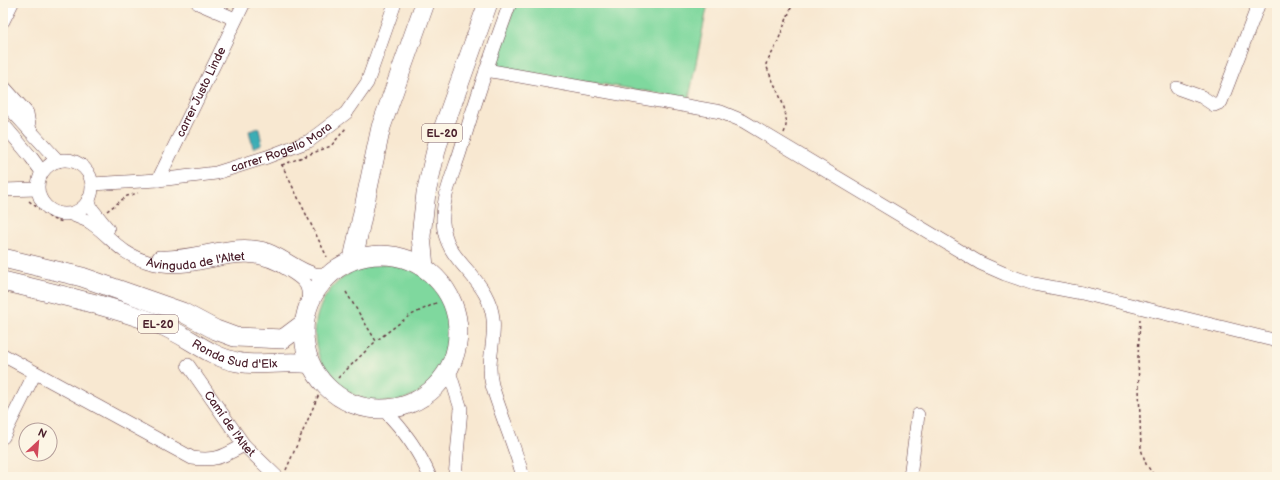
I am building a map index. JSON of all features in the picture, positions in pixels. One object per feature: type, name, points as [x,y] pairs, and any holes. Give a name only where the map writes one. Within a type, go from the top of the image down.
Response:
[{"type":"highway","points":[[353,259],[372,162],[381,127],[426,3]]},
{"type":"highway","name":"EL-20","points":[[424,267],[421,236],[426,193],[438,146],[488,3]]},
{"type":"highway","points":[[377,254],[402,257],[424,267],[445,288],[457,314],[459,344],[449,371],[432,391],[410,405],[384,410],[361,408],[340,398],[322,383],[310,364],[304,344],[303,324],[308,305],[328,266],[333,270],[353,259],[377,254]]},
{"type":"highway","name":"Ronda Sud d'Elx","points":[[3,258],[82,277],[182,312],[216,330],[235,337],[283,339],[303,324]]},
{"type":"highway","name":"Ronda Sud d'Elx","points":[[3,281],[111,308],[160,324],[184,336],[207,352],[238,362],[267,364],[294,362],[310,364]]},
{"type":"street","points":[[3,21],[12,3]]},
{"type":"street","points":[[198,3],[219,7],[235,20]]},
{"type":"street","name":"carrer Justo Linde","points":[[158,180],[244,3]]},
{"type":"street","name":"carrer Rogelio Mora","points":[[92,184],[158,180],[216,173],[267,158],[309,141],[346,113],[367,83],[396,3]]},
{"type":"street","points":[[510,3],[486,70],[444,201],[443,222],[446,241],[456,258],[485,294],[494,319],[491,366],[492,384],[516,452],[523,477]]},
{"type":"street","points":[[1177,88],[1202,97],[1214,105],[1221,102],[1259,3]]},
{"type":"street","points":[[486,70],[721,112],[743,121],[980,263],[1005,274],[1034,284],[1277,341]]},
{"type":"street","points":[[3,86],[27,113],[30,131]]},
{"type":"street","points":[[3,101],[58,161]]},
{"type":"street","points":[[3,124],[42,172]]},
{"type":"street","points":[[3,137],[19,143]]},
{"type":"street","points":[[58,161],[71,161],[80,165],[88,174],[92,184],[88,200],[82,208],[68,218],[63,214],[49,210],[42,202],[37,189],[38,181],[42,172],[48,165],[58,161]]},
{"type":"street","points":[[3,190],[37,189]]},
{"type":"street","name":"Avinguda de l'Altet","points":[[88,200],[97,217],[126,245],[153,256],[173,258],[241,246],[276,253],[315,274],[328,266]]},
{"type":"street","name":"Avinguda de l'Altet","points":[[68,218],[91,223],[119,248],[132,256],[164,266],[183,267],[228,257],[248,255],[264,257],[277,263],[306,283],[309,291],[308,305]]},
{"type":"street","points":[[3,355],[192,458],[210,460],[221,457],[244,445]]},
{"type":"street","name":"Camí de l'Altet","points":[[188,364],[244,445],[281,475]]},
{"type":"street","points":[[449,371],[461,409],[455,477]]},
{"type":"street","points":[[3,437],[35,373]]},
{"type":"street","points":[[384,410],[402,428],[423,460],[430,477]]},
{"type":"street","points":[[910,477],[918,415]]},
{"type":"path","points":[[779,143],[785,130],[786,120],[783,106],[766,64],[776,46],[792,3]]},
{"type":"path","points":[[277,165],[282,164],[328,266]]},
{"type":"path","points":[[97,217],[127,196],[139,193]]},
{"type":"path","points":[[22,201],[30,201],[52,219],[68,218]]},
{"type":"path","points":[[346,292],[376,341]]},
{"type":"path","points":[[338,378],[376,341],[409,316],[438,302]]},
{"type":"path","points":[[1141,308],[1138,357],[1141,449],[1146,464],[1155,477]]},
{"type":"path","points":[[281,475],[319,394]]},
{"type":"green space","points":[[516,3],[708,3],[689,98],[493,67]]},
{"type":"green space","points":[[377,264],[391,264],[410,269],[433,284],[448,307],[452,320],[452,346],[448,359],[433,382],[410,397],[391,402],[377,402],[358,397],[335,382],[320,359],[315,340],[315,326],[320,307],[335,284],[358,269]]},
{"type":"water","points":[[259,128],[262,144],[253,148],[249,131]]}]
